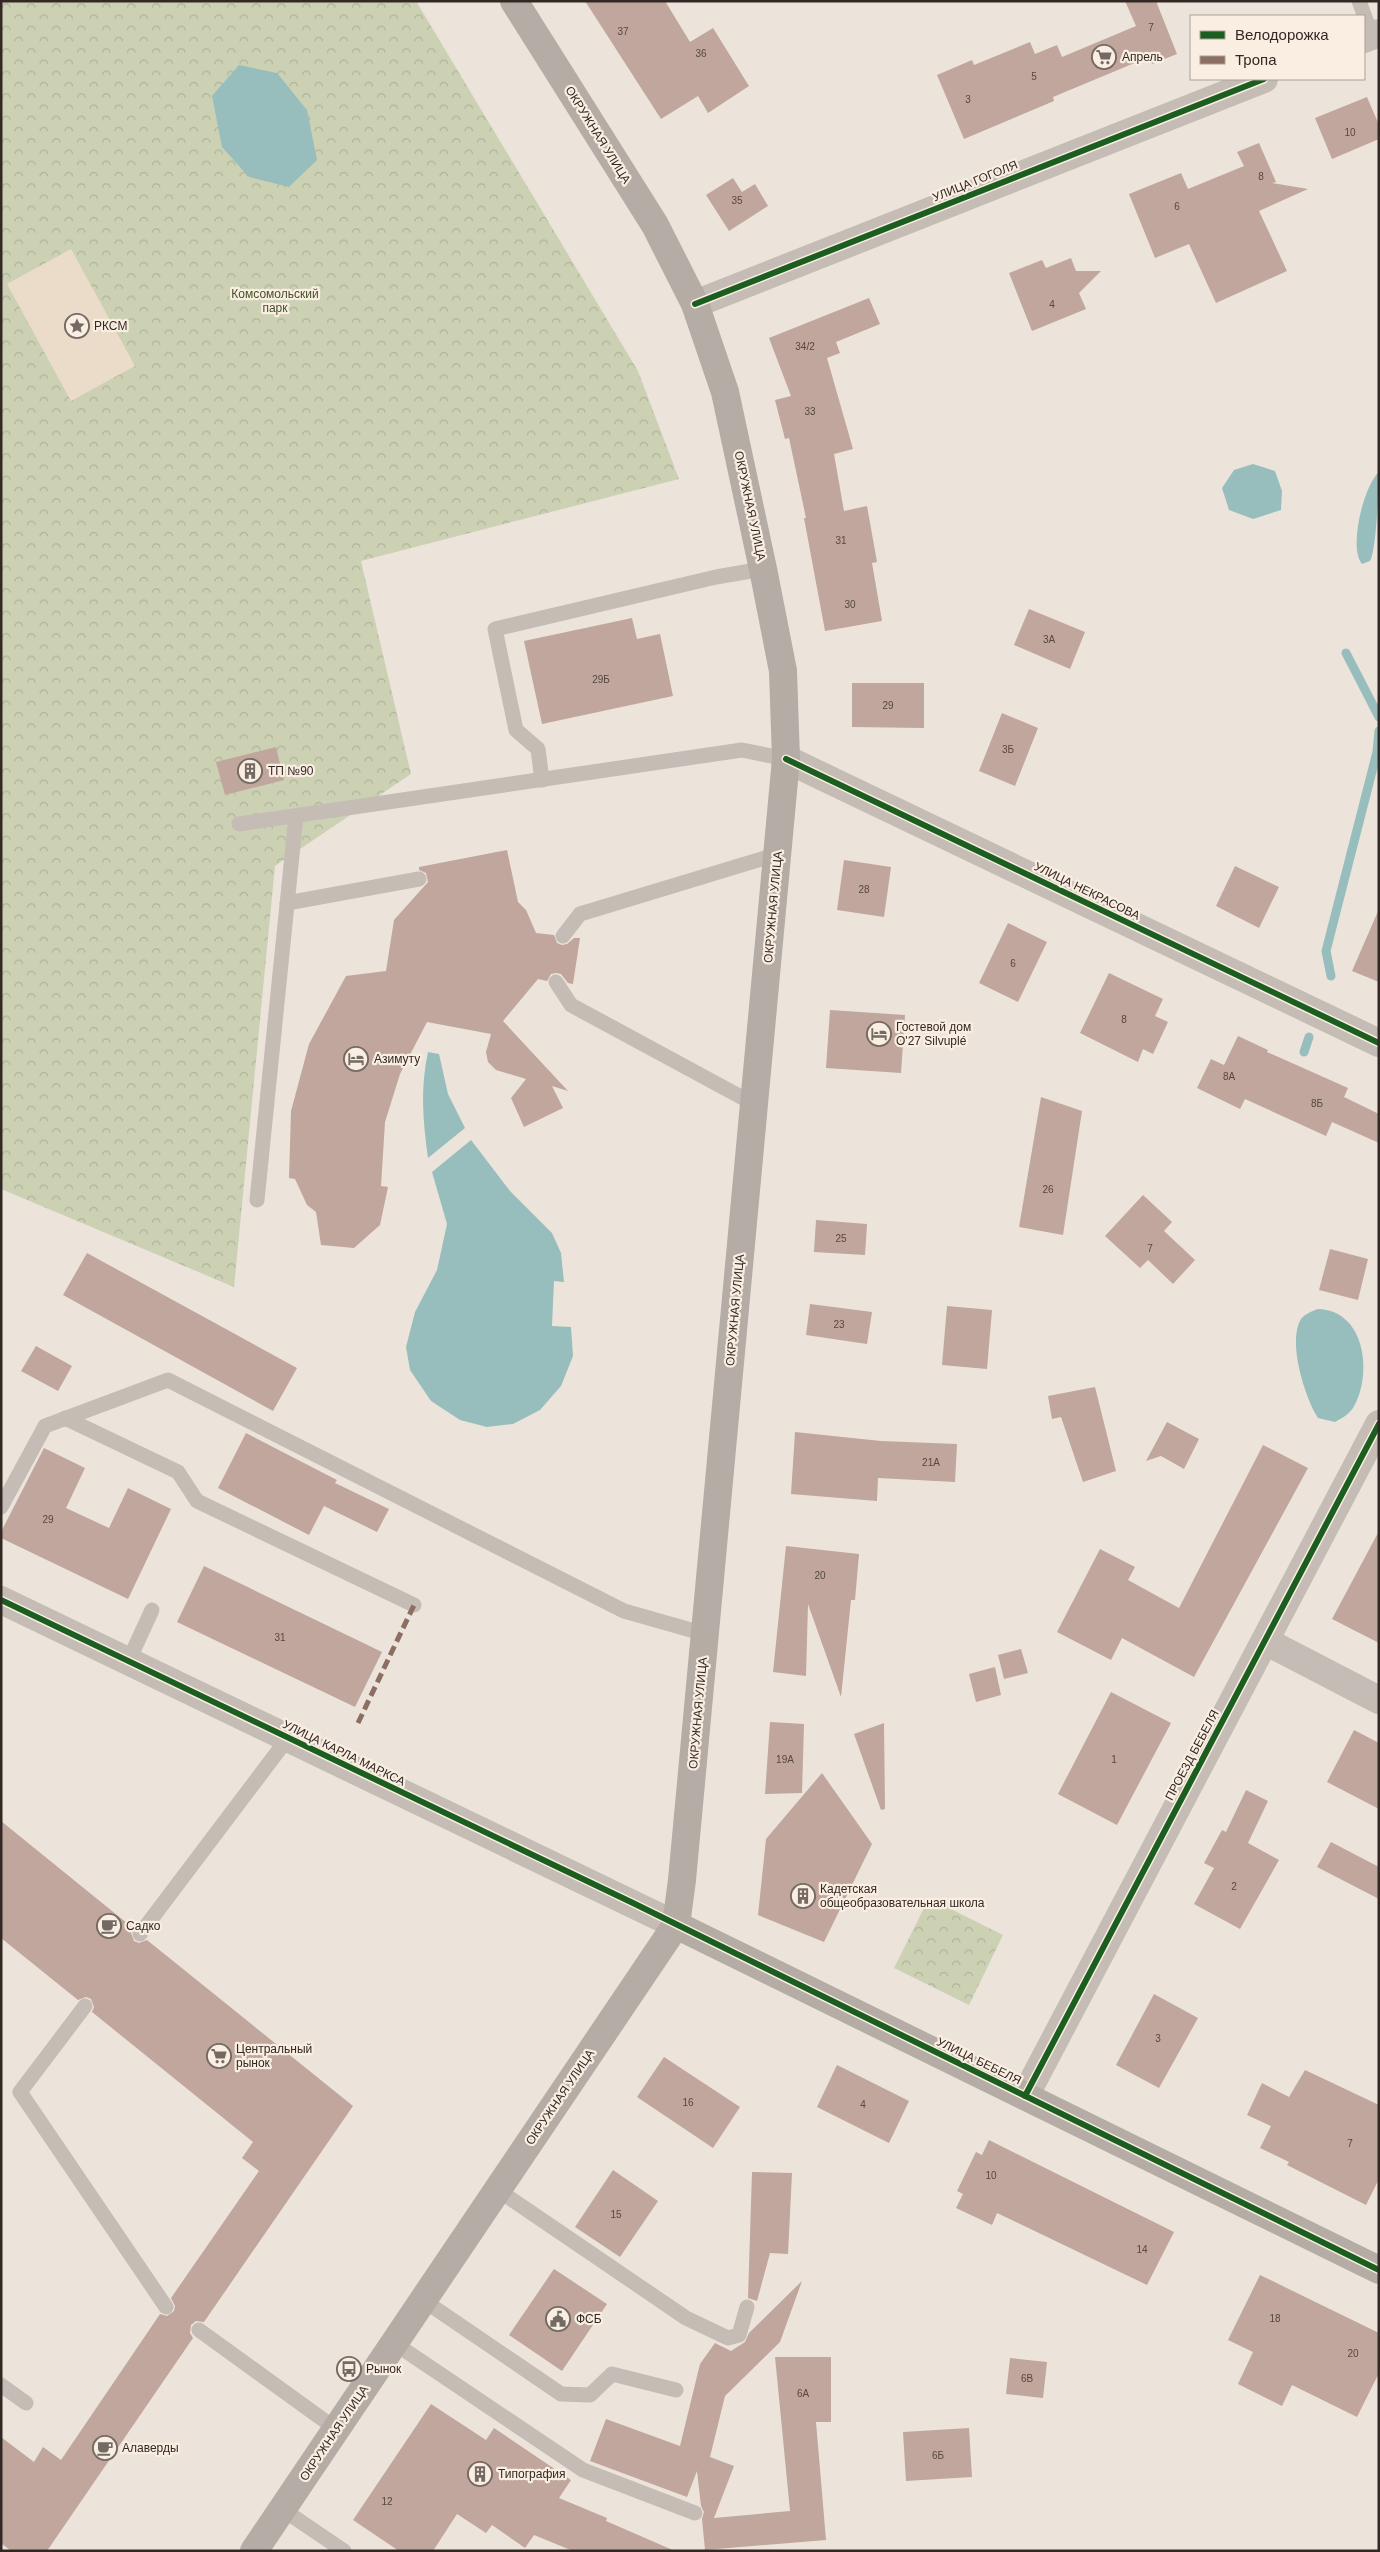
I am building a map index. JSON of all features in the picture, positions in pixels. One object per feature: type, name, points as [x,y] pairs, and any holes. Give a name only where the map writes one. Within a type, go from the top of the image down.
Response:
[{"type":"main road","name":"ОКРУЖНАЯ УЛИЦА","points":[[254,2551],[676,1925],[778,854],[786,759],[783,671],[764,569],[725,392],[695,304],[655,225],[514,1]]},
{"type":"main road","name":"УЛИЦА БЕБЕЛЯ","points":[[676,1925],[1379,2270]]},
{"type":"street","name":"УЛИЦА ГОГОЛЯ","points":[[695,304],[1261,80]]},
{"type":"street","name":"УЛИЦА НЕКРАСОВА","points":[[786,759],[1379,1042]]},
{"type":"street","name":"ПРОЕЗД БЕБЕЛЯ","points":[[1025,2096],[1379,1424]]},
{"type":"street","name":"УЛИЦА КАРЛА МАРКСА","points":[[1,1600],[676,1925]]},
{"type":"street","points":[[1265,1641],[1379,1700]]},
{"type":"lane","points":[[1359,1],[1364,15]]},
{"type":"lane","points":[[1365,17],[1372,36]]},
{"type":"lane","points":[[542,780],[538,749],[516,730],[495,629],[716,577],[764,569]]},
{"type":"lane","points":[[239,824],[742,750],[786,759]]},
{"type":"lane","points":[[257,1200],[296,816]]},
{"type":"lane","points":[[563,936],[580,914],[778,854]]},
{"type":"lane","points":[[287,903],[419,879]]},
{"type":"lane","points":[[556,982],[572,1005],[754,1104]]},
{"type":"lane","points":[[1,1507],[45,1426],[168,1380],[624,1611],[705,1634]]},
{"type":"lane","points":[[65,1418],[178,1472],[197,1500],[414,1605]]},
{"type":"lane","points":[[128,1662],[152,1610]]},
{"type":"lane","points":[[140,1934],[288,1738]]},
{"type":"lane","points":[[86,2006],[20,2092],[166,2307]]},
{"type":"lane","points":[[498,2190],[686,2318],[728,2338],[739,2335],[748,2307]]},
{"type":"lane","points":[[423,2300],[561,2394],[590,2395],[612,2374],[676,2390]]},
{"type":"lane","points":[[199,2330],[336,2430]]},
{"type":"lane","points":[[394,2343],[583,2470],[695,2513]]},
{"type":"lane","points":[[1,2385],[26,2403]]},
{"type":"lane","points":[[282,2509],[344,2551]]},
{"type":"green space","name":"Комсомольский парк","points":[[1,1],[416,1],[638,371],[679,479],[361,561],[411,774],[275,866],[234,1287],[1,1189]]},
{"type":"green space","points":[[929,1898],[1003,1935],[969,2005],[894,1968]]},
{"type":"shaded area","points":[[71,249],[135,366],[71,401],[7,284]]},
{"type":"water","points":[[239,65],[277,73],[307,110],[317,160],[289,187],[249,177],[222,147],[212,96]]},
{"type":"water","points":[[1253,464],[1275,471],[1282,491],[1281,510],[1253,519],[1229,510],[1222,488],[1234,470]]},
{"type":"water","points":[[1379,472],[1374,545],[1370,561],[1362,564],[1358,556],[1357,531],[1363,503],[1373,479]]},
{"type":"water","points":[[428,1052],[439,1054],[448,1094],[465,1128],[428,1158],[423,1105],[425,1065]]},
{"type":"water","points":[[471,1140],[510,1191],[552,1233],[561,1253],[564,1282],[554,1281],[552,1326],[571,1327],[573,1356],[561,1386],[540,1410],[513,1424],[487,1427],[460,1420],[431,1401],[410,1370],[406,1347],[415,1312],[437,1270],[447,1224],[432,1172]]},
{"type":"water","points":[[1318,1309],[1334,1312],[1347,1320],[1355,1332],[1361,1347],[1363,1379],[1359,1395],[1353,1408],[1335,1422],[1318,1418],[1308,1397],[1299,1369],[1296,1341],[1297,1329],[1301,1319]]},
{"type":"building","points":[[585,1],[665,1],[690,42],[713,28],[749,86],[708,113],[698,96],[661,119]]},
{"type":"building","points":[[1125,1],[1156,1],[1177,54],[1152,64],[1149,57],[1053,97],[1054,101],[964,139],[937,75],[972,60],[974,65],[1030,42],[1035,54],[1057,45],[1062,57],[1136,26]]},
{"type":"building","points":[[1367,97],[1379,125],[1379,139],[1332,159],[1315,118]]},
{"type":"building","points":[[1259,143],[1276,182],[1272,183],[1308,189],[1259,211],[1287,271],[1216,303],[1189,244],[1155,258],[1129,194],[1181,173],[1188,189],[1244,166],[1237,152]]},
{"type":"building","points":[[733,178],[742,192],[755,184],[768,206],[729,231],[706,195]]},
{"type":"building","points":[[1071,258],[1076,271],[1101,271],[1079,293],[1086,309],[1032,331],[1009,273],[1042,260],[1046,268]]},
{"type":"building","points":[[869,298],[880,324],[836,342],[840,353],[827,358],[853,449],[834,454],[844,511],[867,506],[877,562],[872,563],[882,621],[825,631],[804,518],[806,518],[789,438],[785,439],[775,400],[791,396],[769,338]]},
{"type":"building","points":[[1029,609],[1085,632],[1070,669],[1014,645]]},
{"type":"building","points":[[632,618],[637,639],[660,634],[673,696],[542,724],[524,641]]},
{"type":"building","points":[[852,683],[924,683],[924,728],[852,727]]},
{"type":"building","points":[[1002,713],[1038,728],[1015,786],[979,771]]},
{"type":"building","name":"ТП №90","points":[[276,747],[284,780],[225,795],[216,762]]},
{"type":"building","name":"Азимуту","points":[[507,850],[518,902],[526,910],[536,933],[554,935],[557,943],[562,945],[567,944],[574,938],[580,938],[573,984],[568,983],[561,974],[556,973],[551,974],[547,981],[538,979],[503,1021],[568,1091],[552,1086],[563,1108],[524,1127],[511,1098],[526,1079],[496,1070],[488,1062],[486,1052],[491,1034],[427,1022],[400,1074],[385,1122],[381,1186],[388,1187],[380,1225],[354,1248],[321,1245],[316,1212],[307,1205],[295,1179],[289,1178],[291,1111],[309,1044],[346,976],[386,971],[394,920],[428,882],[426,873],[419,870],[419,867]]},
{"type":"building","points":[[844,860],[891,867],[884,917],[837,910]]},
{"type":"building","points":[[1235,866],[1279,887],[1259,928],[1216,906]]},
{"type":"building","points":[[1379,909],[1379,982],[1352,971]]},
{"type":"building","points":[[1008,923],[1047,942],[1018,1002],[979,983]]},
{"type":"building","points":[[1109,973],[1163,999],[1155,1016],[1168,1022],[1153,1054],[1143,1049],[1138,1062],[1080,1033]]},
{"type":"building","points":[[830,1010],[905,1015],[901,1073],[826,1068]]},
{"type":"building","points":[[1238,1036],[1268,1050],[1267,1052],[1348,1088],[1344,1097],[1379,1114],[1379,1143],[1332,1122],[1326,1136],[1245,1099],[1240,1109],[1197,1088],[1211,1059],[1224,1065]]},
{"type":"building","points":[[1041,1097],[1082,1111],[1063,1235],[1019,1227]]},
{"type":"building","points":[[1143,1195],[1172,1222],[1164,1231],[1195,1260],[1173,1284],[1148,1260],[1140,1268],[1105,1236]]},
{"type":"building","points":[[816,1220],[867,1224],[865,1255],[814,1252]]},
{"type":"building","points":[[1330,1249],[1368,1259],[1358,1300],[1319,1290]]},
{"type":"building","points":[[87,1253],[297,1368],[273,1411],[63,1295]]},
{"type":"building","points":[[810,1304],[872,1312],[867,1344],[806,1335]]},
{"type":"building","points":[[947,1306],[992,1310],[987,1369],[942,1365]]},
{"type":"building","points":[[36,1346],[72,1366],[58,1391],[21,1371]]},
{"type":"building","points":[[1095,1387],[1116,1471],[1083,1482],[1061,1417],[1052,1419],[1048,1396]]},
{"type":"building","points":[[1167,1422],[1199,1439],[1184,1469],[1161,1456],[1146,1461]]},
{"type":"building","points":[[795,1432],[881,1441],[957,1444],[955,1482],[878,1478],[877,1501],[791,1494]]},
{"type":"building","points":[[246,1433],[337,1480],[335,1483],[389,1509],[377,1532],[324,1506],[309,1535],[218,1488]]},
{"type":"building","points":[[1263,1445],[1308,1468],[1194,1677],[1122,1638],[1111,1660],[1057,1632],[1100,1549],[1135,1567],[1128,1580],[1179,1608]]},
{"type":"building","points":[[44,1448],[85,1468],[66,1508],[109,1528],[128,1488],[171,1509],[128,1599],[1,1538],[1,1532]]},
{"type":"building","points":[[1379,1531],[1379,1643],[1332,1619]]},
{"type":"building","points":[[786,1546],[859,1554],[855,1600],[851,1600],[841,1697],[808,1604],[806,1676],[773,1672]]},
{"type":"building","points":[[204,1566],[382,1652],[355,1707],[177,1622]]},
{"type":"building","points":[[1021,1649],[1028,1673],[1004,1679],[998,1655]]},
{"type":"building","points":[[995,1667],[1001,1695],[976,1702],[969,1674]]},
{"type":"building","points":[[1111,1692],[1171,1723],[1117,1825],[1058,1794]]},
{"type":"building","points":[[770,1722],[804,1724],[802,1793],[765,1794]]},
{"type":"building","points":[[884,1723],[885,1809],[881,1810],[854,1734]]},
{"type":"building","points":[[1354,1730],[1379,1743],[1379,1809],[1327,1782]]},
{"type":"building","name":"Кадетская общеобразовательная школа","points":[[822,1773],[872,1844],[824,1942],[758,1915],[766,1839]]},
{"type":"building","points":[[1246,1790],[1268,1801],[1248,1843],[1279,1860],[1240,1929],[1194,1904],[1214,1868],[1204,1863],[1222,1830],[1226,1832]]},
{"type":"building","name":"Центральный рынок","points":[[1,1821],[133,1928],[131,1933],[134,1941],[139,1943],[147,1940],[353,2106],[204,2322],[196,2321],[191,2325],[190,2333],[193,2338],[47,2551],[11,2551],[1,2543],[1,2437],[34,2462],[43,2447],[61,2460],[160,2314],[167,2316],[174,2311],[175,2306],[171,2298],[259,2171],[242,2158],[253,2142],[92,2012],[94,2007],[91,1999],[86,1997],[78,2000],[1,1938]]},
{"type":"building","points":[[1331,1842],[1379,1867],[1379,1899],[1317,1867]]},
{"type":"building","points":[[1154,1994],[1198,2018],[1159,2088],[1116,2065]]},
{"type":"building","points":[[664,2057],[740,2107],[713,2148],[637,2097]]},
{"type":"building","points":[[837,2065],[909,2101],[889,2143],[817,2107]]},
{"type":"building","points":[[1305,2070],[1379,2105],[1379,2179],[1366,2205],[1287,2165],[1289,2162],[1260,2148],[1271,2126],[1247,2115],[1262,2083],[1289,2097]]},
{"type":"building","points":[[989,2140],[1174,2232],[1147,2285],[997,2213],[992,2225],[956,2208],[963,2194],[957,2191],[976,2152],[982,2155]]},
{"type":"building","points":[[613,2170],[658,2201],[620,2257],[575,2227]]},
{"type":"building","points":[[752,2172],[792,2173],[788,2254],[770,2253],[757,2301],[748,2298]]},
{"type":"building","name":"ФСБ","points":[[554,2269],[607,2304],[562,2371],[509,2335]]},
{"type":"building","points":[[1260,2275],[1379,2333],[1379,2373],[1357,2417],[1292,2385],[1282,2406],[1238,2384],[1253,2352],[1228,2340]]},
{"type":"building","points":[[802,2281],[780,2342],[725,2396],[710,2457],[734,2466],[714,2518],[790,2511],[775,2357],[831,2357],[831,2422],[816,2422],[826,2540],[705,2550],[702,2519],[704,2512],[701,2506],[697,2471],[687,2497],[590,2461],[606,2419],[680,2446],[700,2364],[715,2343],[731,2351],[745,2342],[749,2333]]},
{"type":"building","points":[[1010,2358],[1047,2362],[1043,2398],[1006,2394]]},
{"type":"building","name":"Типография","points":[[431,2404],[486,2440],[494,2428],[571,2480],[559,2498],[607,2518],[606,2521],[675,2551],[573,2551],[534,2535],[525,2548],[492,2525],[486,2533],[457,2514],[433,2551],[399,2551],[353,2520]]},
{"type":"building","points":[[969,2428],[972,2477],[906,2481],[903,2432]]},
{"type":"waterway","points":[[1346,653],[1379,717]]},
{"type":"waterway","points":[[1331,976],[1326,951],[1377,752],[1379,731]]},
{"type":"waterway","points":[[1304,1052],[1309,1037]]},
{"type":"marked path","points":[[358,1723],[414,1605]]},
{"type":"cycle path","points":[[695,304],[1261,80]]},
{"type":"cycle path","points":[[786,759],[1379,1043]]},
{"type":"cycle path","points":[[1025,2096],[1379,1424]]},
{"type":"cycle path","points":[[1,1600],[633,1903],[1379,2270]]},
{"type":"place","name":"Апрель","points":[[1104,57]]},
{"type":"place","name":"РКСМ","points":[[77,326]]},
{"type":"place","name":"ТП №90","points":[[250,771]]},
{"type":"place","name":"Гостевой дом O'27 Silvuplé","points":[[879,1034]]},
{"type":"place","name":"Азимуту","points":[[356,1059]]},
{"type":"place","name":"Кадетская общеобразовательная школа","points":[[803,1896]]},
{"type":"place","name":"Садко","points":[[109,1926]]},
{"type":"place","name":"Центральный рынок","points":[[219,2056]]},
{"type":"place","name":"ФСБ","points":[[558,2319]]},
{"type":"place","name":"Рынок","points":[[349,2369]]},
{"type":"place","name":"Алаверды","points":[[105,2448]]},
{"type":"place","name":"Типография","points":[[480,2474]]}]
